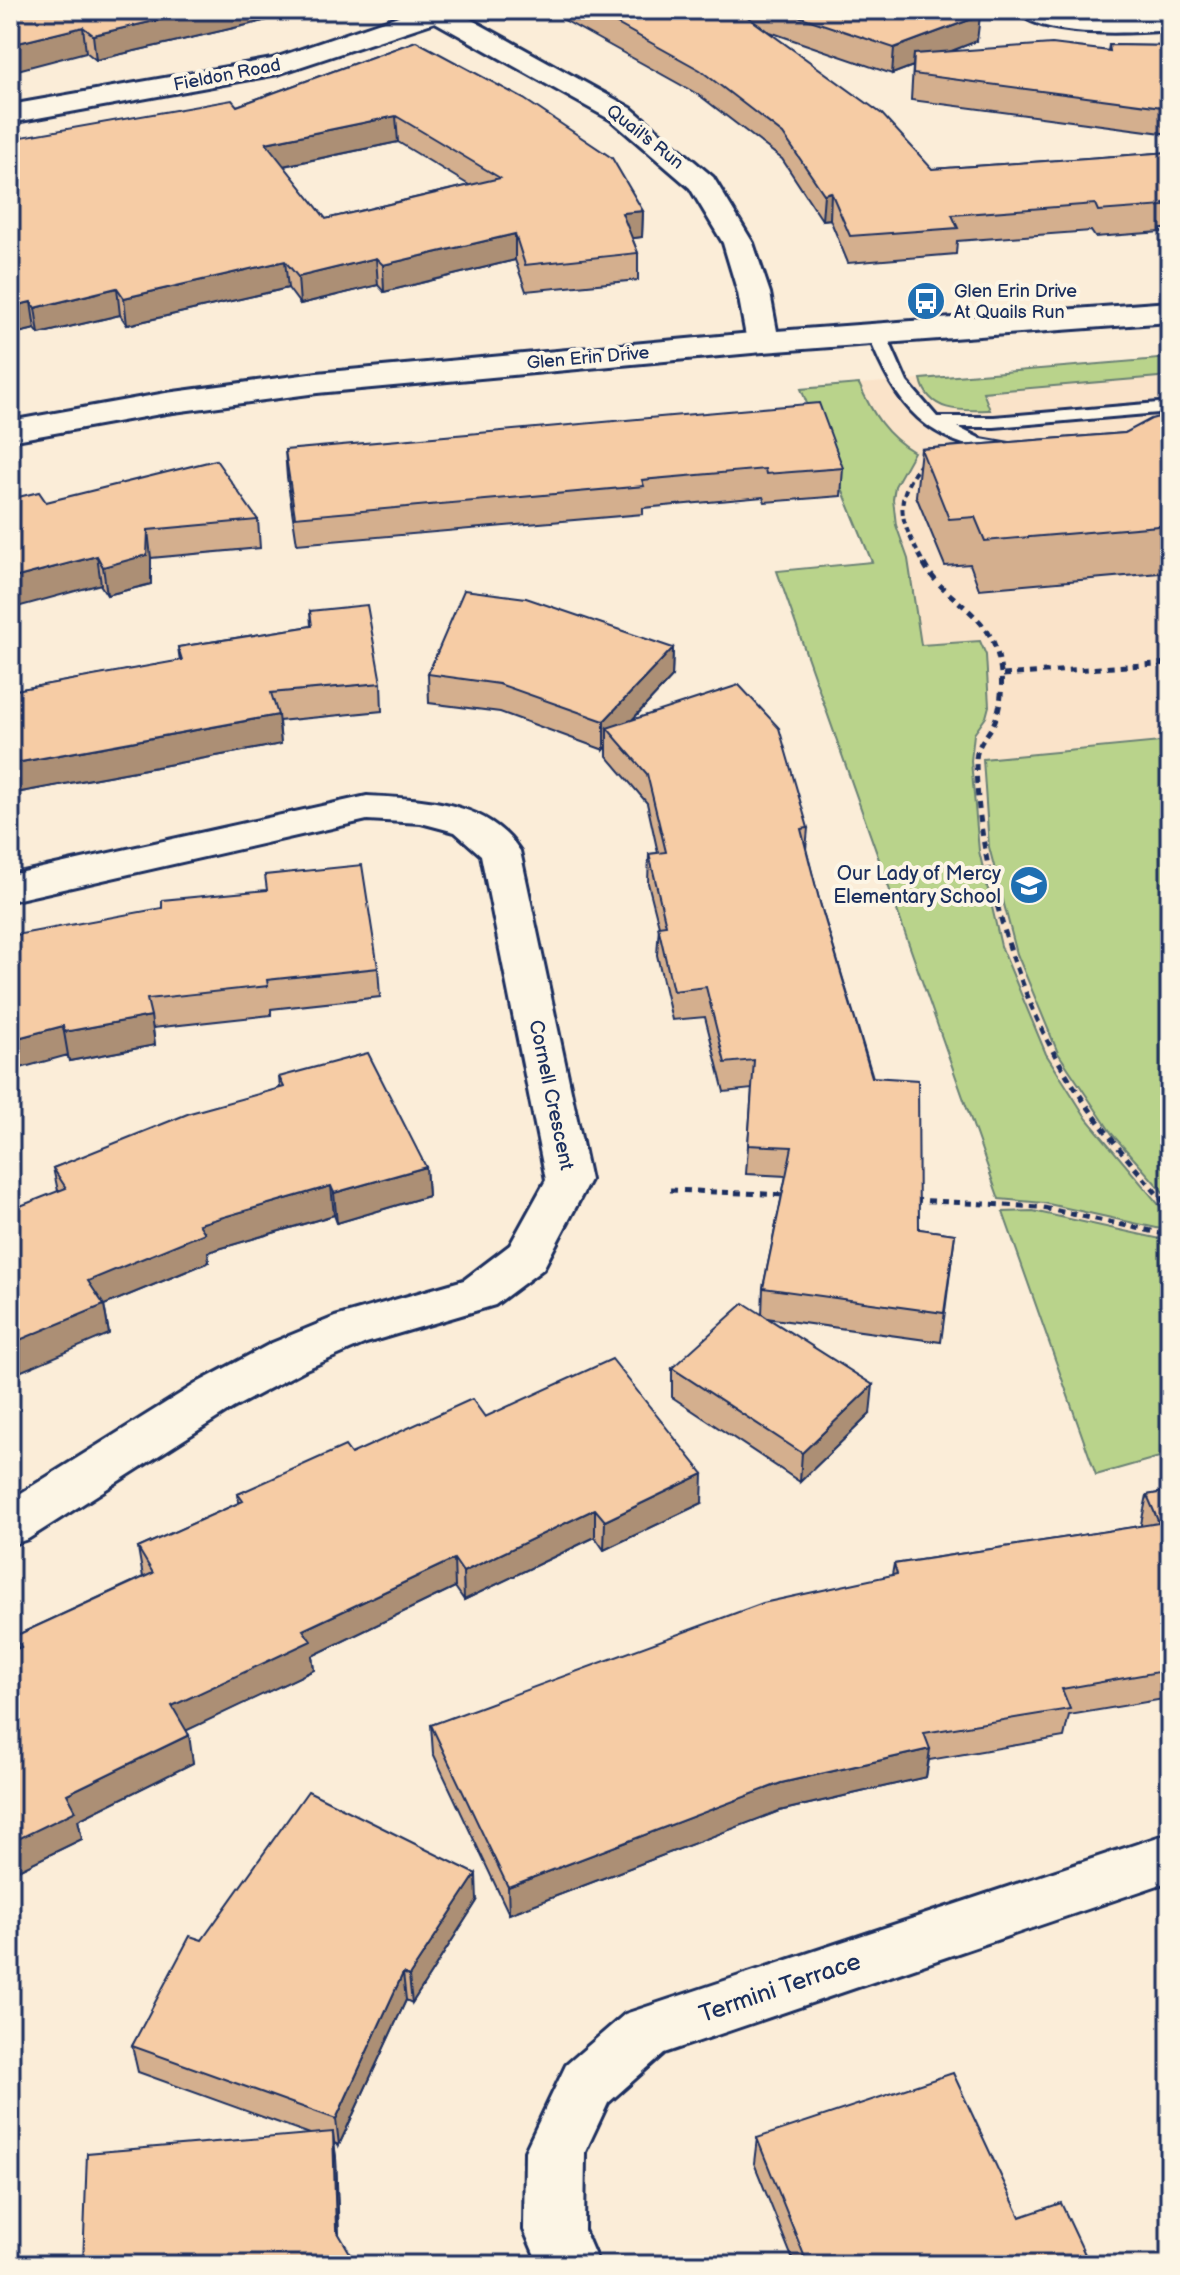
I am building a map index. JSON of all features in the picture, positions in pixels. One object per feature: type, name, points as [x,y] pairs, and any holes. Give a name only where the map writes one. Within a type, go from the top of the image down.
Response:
[{"type":"street","points":[[1031,10],[1053,19],[1084,25],[1170,22]]},
{"type":"street","name":"Fieldon Road","points":[[10,114],[278,66],[436,11]]},
{"type":"street","name":"Quail's Run","points":[[436,11],[621,114],[702,183],[738,243],[754,293],[763,342]]},
{"type":"street","name":"Glen Erin Drive","points":[[10,431],[166,403],[317,383],[763,342],[1170,312]]},
{"type":"street","name":"Cornell Crescent","points":[[10,888],[367,808],[421,811],[469,823],[500,851],[568,1180],[527,1257],[479,1293],[352,1329],[289,1356],[216,1395],[10,1525]]},
{"type":"street","name":"Termini Terrace","points":[[569,2265],[554,2230],[555,2151],[587,2084],[645,2033],[1170,1857]]},
{"type":"lane","points":[[877,334],[894,378],[911,405],[932,422],[976,444],[1017,451],[1032,449]]},
{"type":"lane","points":[[932,422],[994,422],[1170,407]]},
{"type":"path","points":[[928,455],[907,482],[901,504],[904,526],[930,575],[976,617],[994,643],[1003,675],[996,719],[981,740],[976,758],[986,850],[1008,945],[1054,1053],[1116,1147],[1170,1209]]},
{"type":"path","points":[[1003,675],[1170,663]]},
{"type":"path","points":[[670,1190],[796,1195]]},
{"type":"path","points":[[907,1200],[1039,1207],[1170,1235]]},
{"type":"shaded area","name":"Our Lady of Mercy Elementary School","points":[[1170,358],[1170,1454],[1096,1475],[777,571],[872,562],[801,389]]},
{"type":"green space","points":[[1170,358],[1170,376],[983,392],[990,410],[958,410],[939,404],[925,390],[921,379]]},
{"type":"green space","points":[[859,384],[881,423],[895,439],[914,452],[895,486],[893,499],[896,525],[908,559],[921,645],[980,641],[986,655],[989,706],[986,717],[974,734],[971,761],[979,851],[1001,946],[1046,1054],[1087,1119],[1170,1218],[1170,1231],[1044,1203],[999,1199],[777,571],[872,562],[801,389]]},
{"type":"green space","points":[[1170,741],[1170,1200],[1112,1134],[1058,1053],[1017,954],[989,847],[983,759]]},
{"type":"green space","points":[[1033,1211],[1170,1241],[1170,1454],[1096,1475],[1003,1212]]},
{"type":"building","points":[[10,10],[203,10],[93,35],[83,27],[10,45]]},
{"type":"building","points":[[592,10],[738,10],[882,114],[932,169],[1170,152],[1170,202],[1163,203],[1165,206],[1098,211],[1095,204],[952,215],[958,228],[850,236],[831,192],[824,194],[783,134],[700,70]]},
{"type":"building","points":[[780,10],[968,10],[980,16],[894,48]]},
{"type":"building","points":[[416,41],[524,99],[612,158],[643,211],[622,213],[638,253],[525,265],[515,234],[383,265],[376,258],[298,277],[285,261],[124,298],[117,288],[35,308],[31,302],[10,307],[10,139],[232,100],[237,106]],"holes":[[[396,116],[500,178],[326,219],[266,143]]]},
{"type":"building","points":[[1052,44],[1110,51],[1109,45],[1170,46],[1170,108],[913,74],[914,54]]},
{"type":"building","points":[[819,403],[843,468],[766,474],[765,469],[642,480],[644,486],[295,517],[285,450]]},
{"type":"building","points":[[1170,414],[1170,525],[985,541],[975,517],[949,519],[921,449],[1125,433],[1151,419]]},
{"type":"building","points":[[216,460],[258,520],[148,530],[147,555],[103,567],[97,556],[10,579],[10,499],[39,492],[46,502]]},
{"type":"building","points":[[464,590],[526,598],[673,648],[604,721],[499,684],[428,674]]},
{"type":"building","points":[[367,605],[381,683],[271,693],[278,715],[10,764],[10,691],[182,660],[178,647],[312,626],[310,611]]},
{"type":"building","points":[[739,685],[779,728],[808,828],[801,829],[820,903],[872,1077],[918,1080],[919,1229],[955,1234],[944,1313],[763,1288],[792,1147],[748,1145],[754,1060],[725,1063],[706,987],[673,991],[658,926],[666,925],[649,854],[666,852],[647,774],[607,728]]},
{"type":"building","points":[[362,865],[378,968],[267,980],[268,986],[147,999],[151,1016],[64,1032],[63,1026],[10,1040],[10,936],[162,908],[162,900],[267,890],[265,875]]},
{"type":"building","points":[[368,1053],[426,1167],[334,1193],[331,1186],[199,1224],[205,1233],[88,1281],[104,1305],[10,1344],[10,1210],[66,1188],[53,1168],[190,1113],[284,1087],[279,1077]]},
{"type":"building","points":[[744,1303],[873,1385],[802,1453],[672,1368]]},
{"type":"building","points":[[612,1359],[703,1474],[605,1521],[595,1509],[463,1572],[454,1559],[303,1630],[311,1641],[172,1706],[189,1735],[67,1794],[76,1811],[10,1843],[10,1652],[21,1647],[15,1636],[153,1573],[138,1548],[243,1501],[238,1494],[345,1446],[351,1454],[472,1399],[485,1417]]},
{"type":"building","points":[[1170,1491],[1170,1670],[1062,1689],[1070,1709],[924,1733],[930,1749],[781,1783],[508,1887],[431,1725],[763,1603],[897,1574],[894,1564],[1159,1523],[1147,1495]]},
{"type":"building","points":[[308,1791],[476,1874],[409,1976],[403,1973],[336,2119],[132,2046],[190,1936],[202,1940]]},
{"type":"building","points":[[953,2073],[1020,2217],[1061,2203],[1090,2265],[838,2265],[836,2260],[822,2265],[808,2265],[757,2138]]},
{"type":"building","points":[[333,2132],[336,2229],[357,2265],[83,2265],[87,2153]]},
{"type":"place","name":"Glen Erin Drive At Quails Run","points":[[926,301]]},
{"type":"place","name":"Our Lady of Mercy Elementary School","points":[[1029,885]]}]
